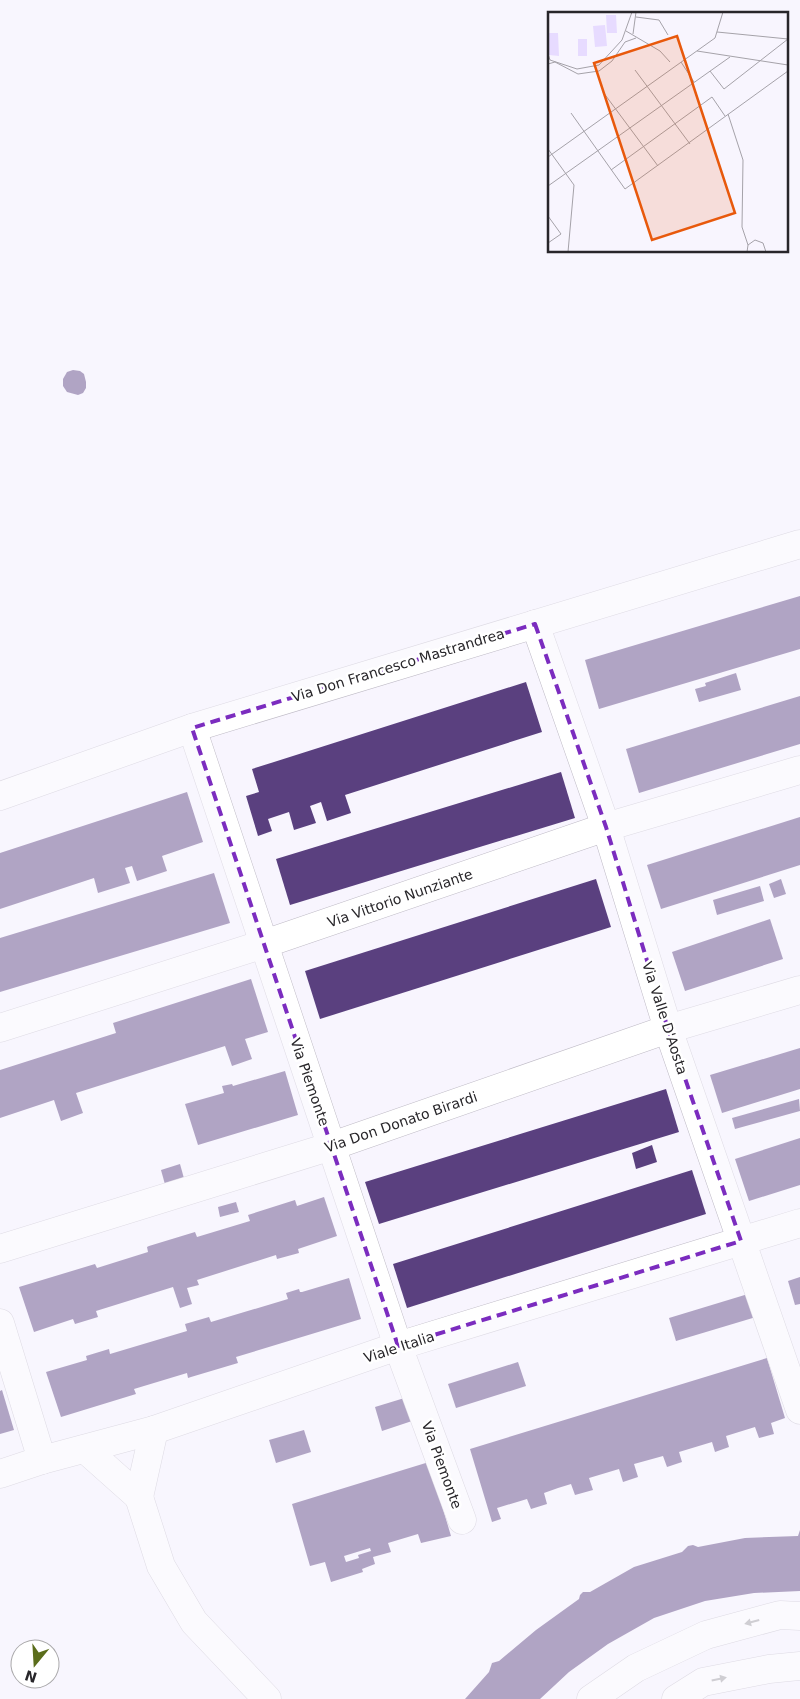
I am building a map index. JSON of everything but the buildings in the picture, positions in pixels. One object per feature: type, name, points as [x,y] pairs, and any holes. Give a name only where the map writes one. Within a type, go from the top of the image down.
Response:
[{"type":"street","name":"Via Don Francesco Mastrandrea","points":[[0,796],[192,728],[800,544]]},
{"type":"street","name":"Via Valle D'Aosta","points":[[535,624],[606,827],[668,1029],[800,1410]]},
{"type":"street","name":"Via Piemonte","points":[[192,728],[398,1346],[462,1520]]},
{"type":"street","name":"Via Vittorio Nunziante","points":[[0,1028],[264,944],[606,827],[800,770]]},
{"type":"street","name":"Via Don Donato Birardi","points":[[0,1250],[332,1146],[668,1029],[800,990]]},
{"type":"street","name":"Viale Italia","points":[[0,1474],[42,1460],[154,1430],[398,1346],[800,1223]]},
{"type":"street","points":[[0,1323],[42,1460]]},
{"type":"street","points":[[154,1430],[139,1497],[161,1566],[194,1622],[267,1699]]},
{"type":"street","points":[[85,1449],[139,1497]]},
{"type":"street","points":[[591,1699],[636,1668],[706,1635],[780,1615],[800,1616]]},
{"type":"street","points":[[676,1699],[703,1682],[769,1668],[800,1666]]},
{"type":"highlighted area","points":[[535,624],[606,827],[668,1029],[741,1241],[398,1346],[192,728]]}]
